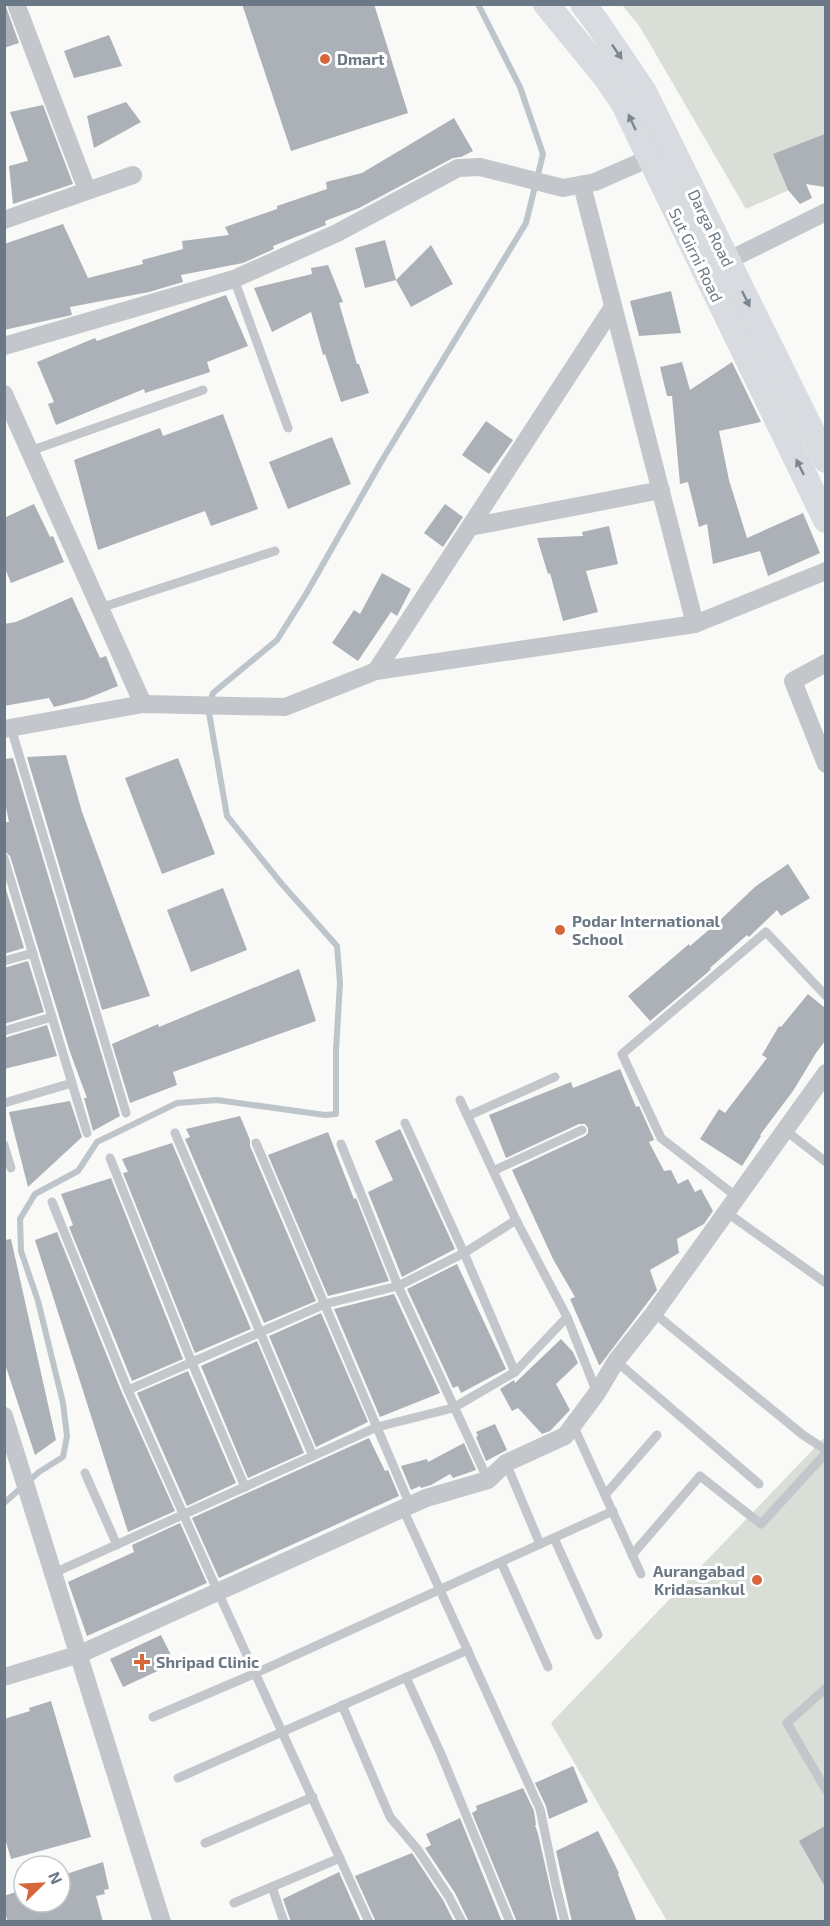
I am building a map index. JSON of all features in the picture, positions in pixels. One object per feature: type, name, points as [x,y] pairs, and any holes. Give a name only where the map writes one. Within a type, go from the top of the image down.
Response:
[{"type":"main road","name":"Sut Girni Road","points":[[546,4],[605,76],[660,153],[704,272],[825,520]]},
{"type":"main road","name":"Darga Road","points":[[583,4],[644,92],[660,153],[727,261],[825,460]]},
{"type":"street","points":[[16,4],[87,190]]},
{"type":"street","points":[[4,346],[234,279],[337,233],[458,168],[480,167],[563,188],[595,182],[660,153]]},
{"type":"street","points":[[4,220],[134,175]]},
{"type":"street","points":[[582,185],[695,624]]},
{"type":"street","points":[[704,272],[825,212]]},
{"type":"street","points":[[376,671],[613,307]]},
{"type":"street","points":[[4,394],[143,704]]},
{"type":"street","points":[[470,527],[661,490]]},
{"type":"street","points":[[8,728],[143,704],[285,707],[376,671],[695,624],[825,571]]},
{"type":"street","points":[[825,663],[793,681],[825,764]]},
{"type":"street","points":[[4,1677],[80,1654],[426,1498],[488,1480],[506,1463],[565,1436],[597,1393],[616,1361],[654,1312],[825,1073]]},
{"type":"street","points":[[4,1416],[162,1922]]},
{"type":"lane","points":[[234,279],[288,428]]},
{"type":"lane","points":[[30,451],[203,390]]},
{"type":"lane","points":[[100,608],[274,551]]},
{"type":"lane","points":[[8,728],[126,1113]]},
{"type":"lane","points":[[4,858],[9,888],[33,953],[87,1133]]},
{"type":"lane","points":[[825,996],[766,932],[622,1054],[661,1138],[731,1204],[825,1283]]},
{"type":"lane","points":[[4,961],[33,953]]},
{"type":"lane","points":[[4,1031],[52,1017]]},
{"type":"lane","points":[[468,1116],[555,1077]]},
{"type":"lane","points":[[4,1103],[72,1083]]},
{"type":"lane","points":[[460,1100],[516,1220],[567,1317],[597,1393]]},
{"type":"lane","points":[[405,1122],[514,1372]]},
{"type":"lane","points":[[493,1171],[582,1130]]},
{"type":"lane","points":[[785,1130],[825,1162]]},
{"type":"lane","points":[[174,1132],[313,1456]]},
{"type":"lane","points":[[256,1143],[377,1427],[440,1590],[540,1809],[555,1886],[565,1922]]},
{"type":"lane","points":[[342,1144],[398,1286],[488,1480]]},
{"type":"lane","points":[[4,1145],[11,1168]]},
{"type":"lane","points":[[110,1158],[192,1362],[246,1487]]},
{"type":"lane","points":[[52,1202],[128,1390],[369,1922]]},
{"type":"lane","points":[[128,1390],[325,1304],[398,1286],[464,1253],[516,1220]]},
{"type":"lane","points":[[632,1555],[700,1476],[760,1524],[825,1451],[654,1312]]},
{"type":"lane","points":[[54,1574],[377,1427],[453,1408],[514,1372],[567,1317]]},
{"type":"lane","points":[[616,1361],[759,1484]]},
{"type":"lane","points":[[573,1425],[641,1575]]},
{"type":"lane","points":[[605,1495],[657,1435]]},
{"type":"lane","points":[[506,1463],[540,1544]]},
{"type":"lane","points":[[85,1473],[117,1545]]},
{"type":"lane","points":[[153,1717],[612,1511]]},
{"type":"lane","points":[[554,1538],[598,1635]]},
{"type":"lane","points":[[501,1562],[548,1667]]},
{"type":"lane","points":[[178,1778],[468,1650]]},
{"type":"lane","points":[[406,1677],[441,1754],[510,1922]]},
{"type":"lane","points":[[825,1688],[787,1723],[825,1790]]},
{"type":"lane","points":[[342,1705],[390,1817],[418,1850],[449,1897],[462,1922]]},
{"type":"lane","points":[[205,1843],[313,1797]]},
{"type":"lane","points":[[234,1903],[340,1858]]},
{"type":"lane","points":[[272,1887],[284,1922]]},
{"type":"shaded area","points":[[622,5],[825,5],[825,174],[746,209],[640,27]]},
{"type":"shaded area","name":"Aurangabad Kridasankul","points":[[825,1437],[825,1921],[667,1921],[551,1723]]},
{"type":"building","points":[[4,4],[19,43],[4,48]]},
{"type":"building","name":"Dmart","points":[[242,4],[374,4],[408,113],[291,151]]},
{"type":"building","points":[[109,35],[122,66],[74,78],[64,51]]},
{"type":"building","points":[[126,102],[141,122],[94,148],[87,116]]},
{"type":"building","points":[[43,105],[73,184],[13,204],[9,166],[28,161],[10,112]]},
{"type":"building","points":[[454,118],[473,151],[453,158],[359,208],[325,221],[326,225],[273,246],[274,249],[243,263],[181,275],[183,282],[149,292],[70,307],[72,315],[4,330],[4,244],[63,224],[88,278],[143,264],[142,260],[183,249],[182,241],[229,235],[225,227],[327,189],[326,182],[362,173]]},
{"type":"building","points":[[825,134],[825,187],[806,184],[812,198],[800,204],[788,190],[773,154]]},
{"type":"building","points":[[385,240],[396,280],[365,288],[355,248]]},
{"type":"building","points":[[431,245],[453,284],[411,307],[396,280]]},
{"type":"building","points":[[328,265],[343,302],[339,303],[357,364],[359,364],[369,393],[341,402],[325,354],[323,355],[311,312],[272,332],[254,288],[312,274],[311,268]]},
{"type":"building","points":[[671,291],[681,333],[639,336],[630,301]]},
{"type":"building","points":[[226,295],[248,346],[207,362],[210,372],[145,393],[144,389],[56,425],[48,404],[54,402],[37,362],[95,338],[97,341]]},
{"type":"building","points":[[682,362],[690,390],[732,362],[761,422],[719,431],[729,480],[747,538],[803,513],[820,553],[768,576],[760,551],[713,564],[707,524],[699,527],[688,482],[680,484],[672,396],[667,396],[660,367]]},
{"type":"building","points":[[223,414],[258,509],[211,526],[205,511],[98,550],[74,460],[160,428],[163,436]]},
{"type":"building","points":[[486,421],[513,440],[489,474],[462,455]]},
{"type":"building","points":[[332,437],[351,484],[288,509],[269,462]]},
{"type":"building","points":[[34,504],[50,537],[53,536],[64,562],[11,583],[4,566],[4,518]]},
{"type":"building","points":[[445,504],[463,517],[443,547],[424,533]]},
{"type":"building","points":[[609,526],[618,564],[586,571],[598,612],[563,621],[550,573],[548,574],[537,538],[583,536],[582,532]]},
{"type":"building","points":[[382,573],[411,589],[397,616],[391,612],[358,661],[332,643],[354,610],[360,614]]},
{"type":"building","points":[[72,597],[100,658],[106,656],[118,686],[86,699],[54,707],[49,698],[4,706],[4,624],[16,622]]},
{"type":"building","points":[[66,755],[82,812],[150,996],[102,1010],[27,757]]},
{"type":"building","points":[[13,758],[120,1116],[93,1131],[84,1098],[87,1098],[70,1052],[10,856],[4,851],[4,822],[9,822],[4,798],[4,759]]},
{"type":"building","points":[[178,758],[215,854],[162,874],[125,778]]},
{"type":"building","points":[[788,864],[810,898],[781,916],[777,910],[749,937],[747,935],[707,973],[650,1021],[628,996],[718,922],[756,886]]},
{"type":"building","points":[[4,883],[24,948],[4,954]]},
{"type":"building","points":[[223,888],[247,950],[191,972],[167,910]]},
{"type":"building","points":[[28,961],[44,1012],[4,1024],[4,968]]},
{"type":"building","points":[[299,969],[316,1021],[173,1072],[177,1085],[130,1103],[112,1044]]},
{"type":"building","points":[[808,994],[825,1008],[825,1041],[793,1091],[760,1135],[742,1166],[700,1139],[719,1109],[725,1113],[767,1058],[762,1055],[779,1026],[781,1027]]},
{"type":"building","points":[[47,1025],[57,1056],[4,1069],[4,1038]]},
{"type":"building","points":[[620,1069],[636,1107],[639,1106],[653,1137],[654,1140],[649,1142],[664,1171],[671,1170],[678,1184],[688,1179],[695,1192],[701,1189],[713,1211],[704,1224],[677,1239],[679,1253],[650,1270],[657,1290],[599,1365],[570,1299],[575,1297],[553,1259],[512,1170],[585,1136],[588,1128],[585,1124],[579,1124],[506,1158],[489,1115],[571,1082],[573,1088]]},
{"type":"building","points":[[70,1101],[82,1137],[28,1187],[9,1112]]},
{"type":"building","points":[[240,1116],[250,1140],[250,1146],[316,1301],[264,1323],[185,1139],[190,1137],[186,1129]]},
{"type":"building","points":[[400,1129],[455,1249],[402,1277],[368,1192],[393,1180],[375,1141]]},
{"type":"building","points":[[328,1132],[389,1281],[328,1296],[268,1155]]},
{"type":"building","points":[[172,1143],[251,1329],[195,1353],[123,1173],[128,1172],[122,1159]]},
{"type":"building","points":[[111,1178],[183,1359],[132,1381],[69,1227],[73,1225],[61,1194]]},
{"type":"building","points":[[57,1232],[122,1393],[175,1511],[128,1532],[35,1240]]},
{"type":"building","points":[[11,1239],[56,1440],[35,1455],[4,1361],[4,1240]]},
{"type":"building","points":[[457,1264],[506,1369],[461,1393],[458,1386],[453,1388],[407,1289]]},
{"type":"building","points":[[394,1294],[440,1393],[380,1417],[334,1309]]},
{"type":"building","points":[[321,1313],[368,1422],[316,1447],[269,1336]]},
{"type":"building","points":[[561,1339],[573,1352],[578,1363],[556,1384],[570,1410],[550,1431],[542,1434],[518,1408],[512,1411],[500,1389],[514,1380],[515,1383]]},
{"type":"building","points":[[257,1341],[304,1453],[248,1478],[201,1366]]},
{"type":"building","points":[[188,1371],[236,1483],[187,1506],[137,1393]]},
{"type":"building","points":[[495,1424],[507,1450],[486,1461],[476,1432]]},
{"type":"building","points":[[369,1438],[385,1471],[388,1470],[399,1496],[219,1578],[192,1518]]},
{"type":"building","points":[[464,1443],[476,1470],[453,1478],[450,1474],[431,1485],[411,1490],[401,1466],[427,1459],[428,1462]]},
{"type":"building","points":[[180,1523],[207,1583],[87,1636],[68,1582],[134,1552],[132,1545]]},
{"type":"building","points":[[161,1635],[175,1663],[123,1687],[110,1659]]},
{"type":"building","points":[[51,1701],[91,1837],[29,1854],[12,1854],[11,1859],[4,1835],[4,1719],[30,1711],[29,1708]]},
{"type":"building","points":[[573,1766],[588,1802],[549,1819],[546,1806],[535,1783]]},
{"type":"building","points":[[523,1788],[534,1811],[535,1825],[558,1922],[517,1922],[472,1813],[477,1810],[476,1806]]},
{"type":"building","points":[[460,1818],[502,1922],[469,1922],[455,1893],[425,1848],[431,1845],[426,1834]]},
{"type":"building","points":[[825,1826],[825,1887],[799,1841]]},
{"type":"building","points":[[598,1831],[619,1873],[637,1922],[572,1922],[556,1851]]},
{"type":"building","points":[[412,1853],[443,1900],[454,1922],[376,1922],[355,1876]]},
{"type":"building","points":[[103,1862],[109,1889],[104,1890],[105,1894],[96,1896],[103,1922],[8,1922],[4,1911],[4,1896],[12,1893],[12,1914],[72,1914],[72,1872]]},
{"type":"building","points":[[339,1872],[361,1922],[291,1922],[283,1899]]},
{"type":"waterway","points":[[4,1503],[39,1472],[63,1457],[67,1436],[63,1403],[38,1301],[21,1251],[20,1219],[35,1194],[78,1171],[97,1142],[177,1103],[217,1100],[325,1115],[336,1114],[336,1050],[340,983],[337,946],[281,883],[227,816],[208,707],[213,693],[277,640],[306,594],[381,462],[526,223],[543,154],[520,87],[478,4]]},
{"type":"place","name":"Dmart","points":[[325,59]]},
{"type":"place","name":"Podar International School","points":[[560,930]]},
{"type":"place","name":"Aurangabad Kridasankul","points":[[757,1580]]},
{"type":"place","name":"Shripad Clinic","points":[[142,1662]]}]
